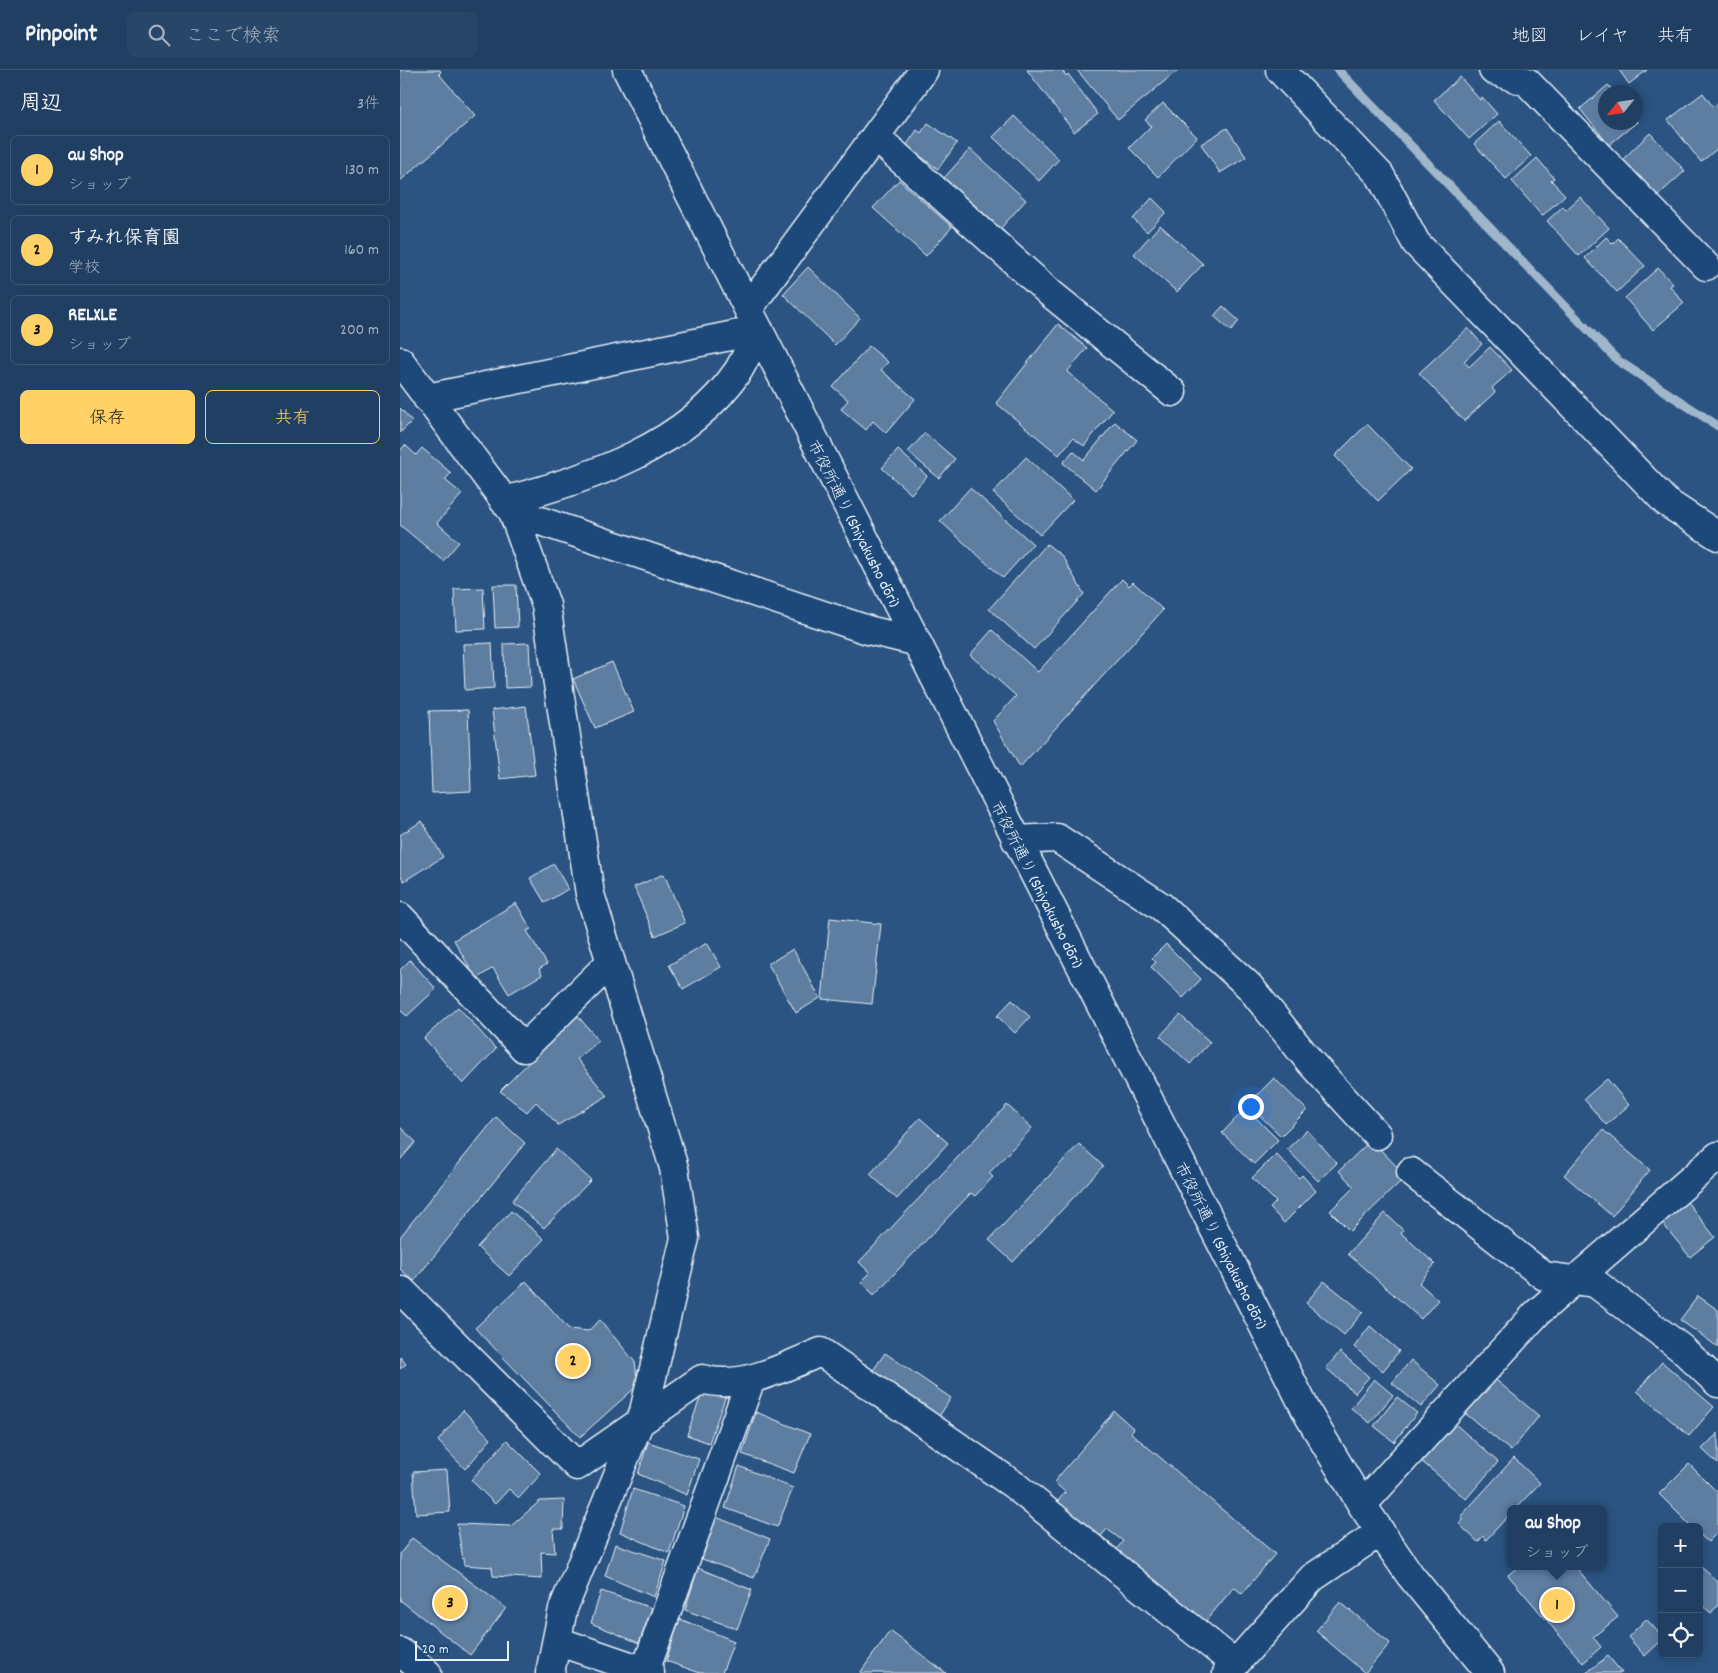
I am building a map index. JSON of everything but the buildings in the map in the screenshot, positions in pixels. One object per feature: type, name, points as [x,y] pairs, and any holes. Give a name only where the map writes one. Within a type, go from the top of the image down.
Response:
[{"type":"main road","name":"市役所通り (Shiyakusho dōri)","points":[[627,70],[914,641],[1308,1416],[1362,1505],[1410,1575],[1490,1673]]},
{"type":"main road","points":[[509,506],[623,462],[696,418],[738,371],[753,319],[876,137],[924,70]]},
{"type":"main road","points":[[1280,70],[1380,175],[1416,243],[1666,502],[1718,536]]},
{"type":"main road","points":[[1493,70],[1527,82],[1706,266]]},
{"type":"main road","points":[[876,137],[1050,293],[1172,392]]},
{"type":"main road","points":[[550,1673],[563,1609],[639,1424],[672,1300],[685,1238],[674,1168],[590,894],[546,605],[509,506],[410,379],[753,319]]},
{"type":"main road","points":[[509,506],[868,630],[914,641]]},
{"type":"main road","points":[[1016,840],[1057,838],[1162,907],[1249,986],[1311,1063],[1377,1135]]},
{"type":"main road","points":[[400,917],[524,1048],[611,962]]},
{"type":"main road","points":[[1362,1505],[1537,1313],[1572,1280],[1718,1156]]},
{"type":"main road","points":[[1411,1172],[1544,1276],[1596,1283],[1681,1348],[1718,1383]]},
{"type":"main road","points":[[402,1291],[577,1466],[702,1379],[716,1383],[751,1379],[821,1352],[1014,1485],[1231,1668],[1312,1578],[1380,1532]]},
{"type":"main road","points":[[557,1641],[648,1672],[751,1379]]},
{"type":"main road","points":[[400,1652],[428,1673]]},
{"type":"waterway","points":[[1338,70],[1617,360],[1718,426]]},
{"type":"place","name":"すみれ保育園","points":[[573,1361]]},
{"type":"place","name":"RELXLE","points":[[450,1603]]},
{"type":"place","name":"au Shop","points":[[1557,1605]]}]
